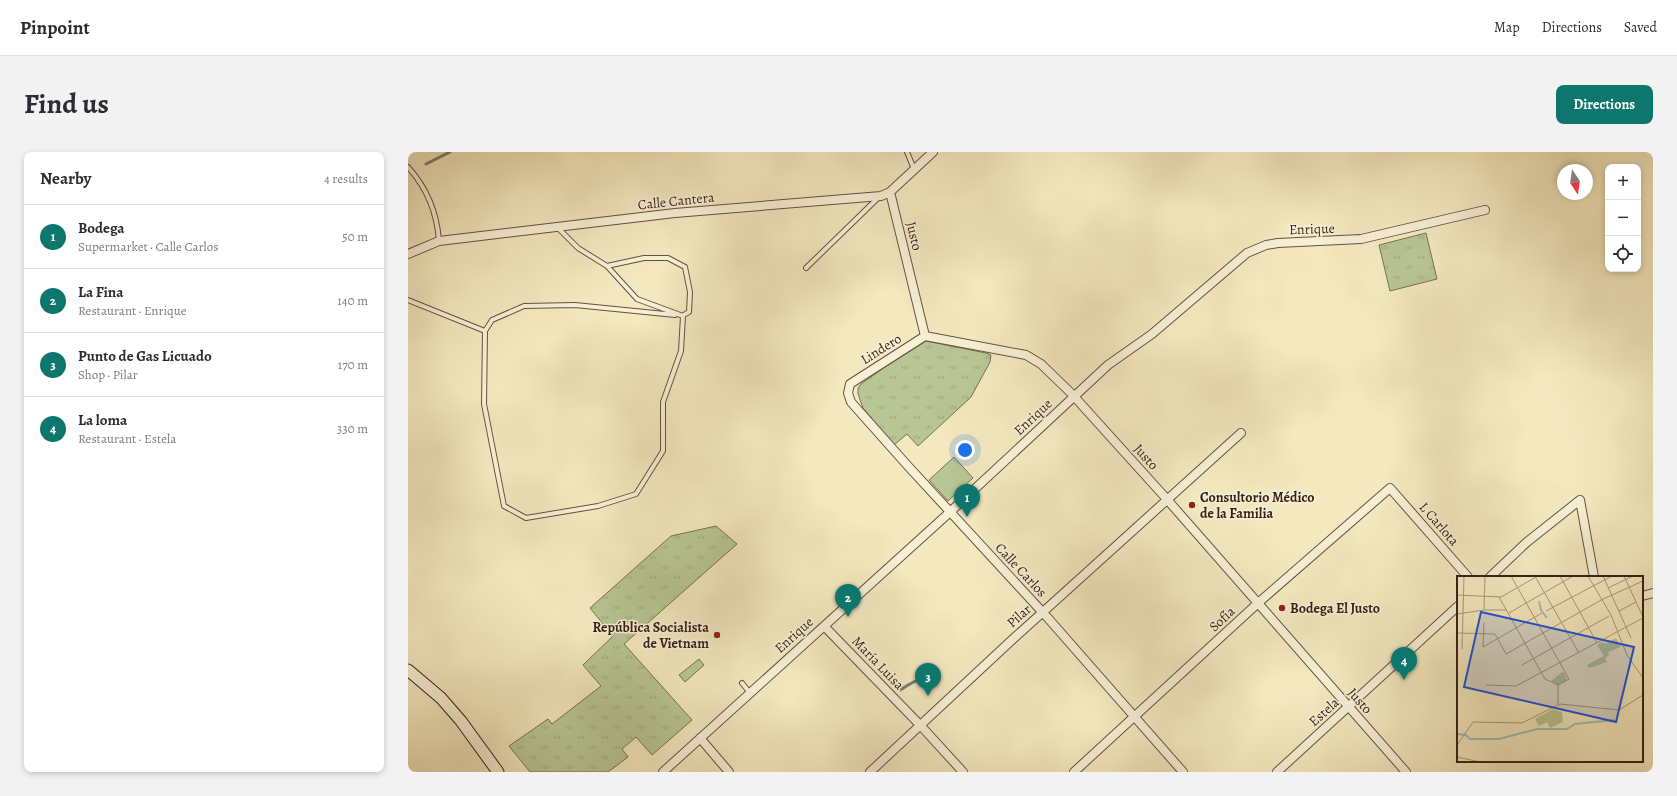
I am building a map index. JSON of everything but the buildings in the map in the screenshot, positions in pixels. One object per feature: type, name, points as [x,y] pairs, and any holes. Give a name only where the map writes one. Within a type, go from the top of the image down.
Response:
[{"type":"main road","points":[[408,670],[441,698],[461,721],[498,772]]},
{"type":"street","name":"Calle Cantera","points":[[408,254],[440,241],[675,213],[881,196],[890,192],[933,152]]},
{"type":"street","name":"Justo","points":[[890,192],[925,336],[1026,355],[1040,364],[1074,397],[1168,500],[1406,772]]},
{"type":"street","name":"Enrique","points":[[663,772],[950,512],[1108,365],[1152,334],[1247,253],[1256,248],[1278,243],[1361,239],[1486,210]]},
{"type":"street","name":"Lindero","points":[[850,384],[925,336]]},
{"type":"street","name":"Calle Carlos","points":[[850,384],[848,393],[852,402],[1042,612],[1183,772]]},
{"type":"street","name":"Pilar","points":[[870,772],[1042,612],[1241,433]]},
{"type":"street","name":"L Carlota","points":[[1390,488],[1467,576]]},
{"type":"street","name":"Sofía","points":[[1074,772],[1258,603],[1390,488]]},
{"type":"street","points":[[1491,576],[1527,542],[1580,500],[1594,576]]},
{"type":"street","points":[[1643,596],[1653,594]]},
{"type":"street","name":"Estela","points":[[1277,772],[1457,607]]},
{"type":"street","name":"María Luisa","points":[[824,626],[963,772]]},
{"type":"street","points":[[700,738],[729,772]]},
{"type":"lane","points":[[907,152],[914,170]]},
{"type":"lane","points":[[408,168],[416,176],[433,208],[438,225],[440,241]]},
{"type":"lane","points":[[806,268],[881,196]]},
{"type":"lane","points":[[558,228],[578,248],[607,266],[637,299],[683,316]]},
{"type":"lane","points":[[607,266],[644,258],[668,258],[685,267],[690,292],[689,312],[683,316],[575,305],[524,306],[492,320],[485,331],[484,404],[504,506],[526,518],[598,506],[636,494],[663,451],[663,402],[681,351],[683,316]]},
{"type":"lane","points":[[408,300],[485,331]]},
{"type":"lane","points":[[742,683],[750,693]]},
{"type":"green space","points":[[1426,233],[1437,279],[1390,291],[1379,245]]},
{"type":"green space","points":[[926,341],[986,353],[991,355],[990,362],[971,397],[918,446],[907,434],[894,445],[863,408],[858,394],[858,388],[861,384],[882,369]]},
{"type":"green space","points":[[954,457],[973,478],[948,501],[929,480]]},
{"type":"green space","points":[[716,526],[737,544],[624,644],[692,720],[652,755],[636,737],[622,749],[628,757],[608,772],[530,772],[509,746],[548,719],[552,724],[601,686],[583,665],[613,636],[590,608],[671,536]]},
{"type":"green space","points":[[699,659],[704,665],[685,682],[679,675]]},
{"type":"waterway","points":[[426,164],[450,152]]},
{"type":"waterway","points":[[900,690],[922,679],[938,681]]},
{"type":"place","name":"Consultorio Médico de la Familia","points":[[1192,505]]},
{"type":"place","name":"Bodega","points":[[967,517]]},
{"type":"place","name":"Bodega El Justo","points":[[1282,608]]},
{"type":"place","name":"La Fina","points":[[848,617]]},
{"type":"place","name":"República Socialista de Vietnam","points":[[717,635]]},
{"type":"place","name":"La loma","points":[[1404,680]]},
{"type":"place","name":"Punto de Gas Licuado","points":[[928,696]]}]
